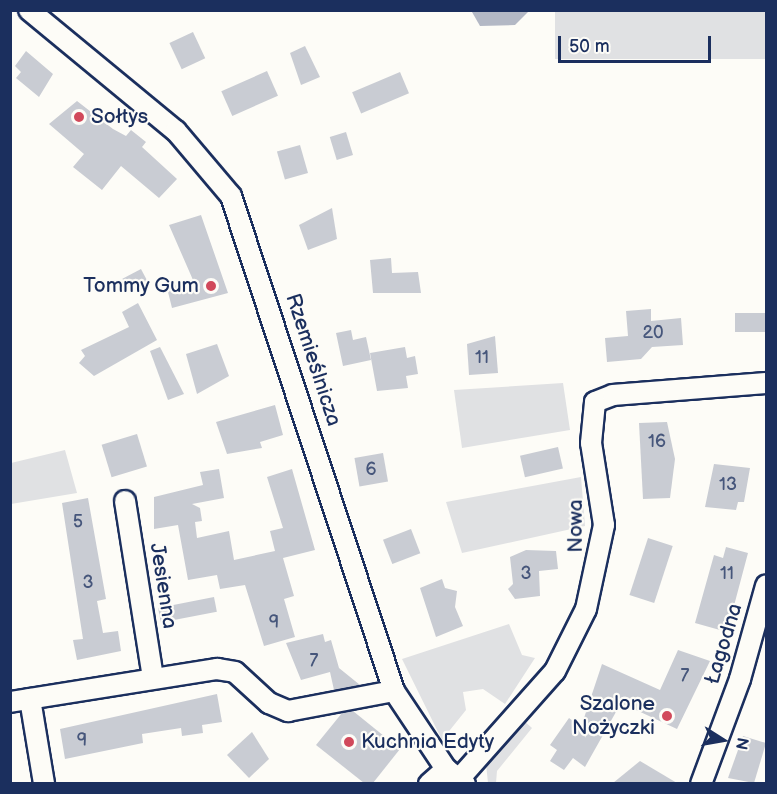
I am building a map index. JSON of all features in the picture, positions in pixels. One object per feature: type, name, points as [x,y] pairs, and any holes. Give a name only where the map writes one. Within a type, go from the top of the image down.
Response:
[{"type":"street","name":"Rzemieślnicza","points":[[29,10],[176,130],[231,196],[394,691],[457,777]]},
{"type":"street","name":"Nowa","points":[[457,777],[541,689],[568,651],[586,609],[604,525],[591,443],[596,402],[613,395],[766,383]]},
{"type":"street","name":"Jesienna","points":[[125,501],[153,678]]},
{"type":"street","name":"Łagodna","points":[[701,783],[740,679],[766,586]]},
{"type":"street","points":[[44,783],[20,700],[153,678],[228,669],[288,711],[394,691]]},
{"type":"street","points":[[429,783],[457,777]]},
{"type":"shaded area","points":[[529,11],[515,25],[480,26],[472,12]]},
{"type":"shaded area","points":[[555,11],[766,11],[766,59],[555,59]]},
{"type":"shaded area","points":[[563,383],[570,430],[462,448],[454,390]]},
{"type":"shaded area","points":[[65,450],[77,493],[11,504],[11,463]]},
{"type":"shaded area","points":[[581,477],[585,526],[462,553],[446,502]]},
{"type":"shaded area","points":[[509,624],[522,655],[535,658],[505,704],[483,689],[463,692],[466,710],[442,740],[402,659]]},
{"type":"shaded area","points":[[523,720],[532,728],[497,771],[496,783],[488,783],[486,764]]},
{"type":"building","points":[[193,32],[205,58],[182,69],[169,43]]},
{"type":"building","points":[[305,46],[320,77],[301,85],[290,53]]},
{"type":"building","points":[[26,51],[53,74],[39,97],[16,78],[21,72],[15,66]]},
{"type":"building","points":[[267,71],[278,96],[232,116],[221,91]]},
{"type":"building","points":[[400,72],[409,93],[361,113],[352,92]]},
{"type":"building","points":[[77,101],[113,129],[126,136],[131,130],[146,142],[142,147],[177,179],[159,198],[121,166],[102,190],[73,167],[84,154],[49,124]]},
{"type":"building","points":[[346,132],[353,155],[337,160],[330,137]]},
{"type":"building","points":[[300,145],[308,173],[285,179],[277,152]]},
{"type":"building","points":[[332,208],[337,239],[308,250],[299,225]]},
{"type":"building","points":[[201,215],[228,293],[172,308],[167,288],[193,280],[169,225]]},
{"type":"building","points":[[391,258],[392,273],[418,272],[421,293],[373,293],[370,260]]},
{"type":"building","points":[[141,269],[149,284],[130,294],[122,279]]},
{"type":"building","points":[[138,303],[157,340],[94,376],[79,363],[85,356],[81,350],[129,327],[122,312]]},
{"type":"building","points":[[651,309],[651,321],[681,318],[683,345],[652,347],[641,359],[607,362],[605,338],[628,336],[626,311]]},
{"type":"building","points":[[735,313],[766,313],[766,332],[735,332]]},
{"type":"building","points":[[351,330],[353,340],[366,337],[371,360],[343,366],[336,333]]},
{"type":"building","points":[[495,336],[498,373],[469,375],[467,344]]},
{"type":"building","points":[[217,344],[229,376],[197,394],[186,354]]},
{"type":"building","points":[[160,347],[184,394],[168,400],[150,351]]},
{"type":"building","points":[[405,347],[407,358],[415,356],[418,374],[406,376],[408,388],[377,391],[370,353]]},
{"type":"building","points":[[275,405],[283,435],[260,442],[262,448],[227,454],[216,422]]},
{"type":"building","points":[[667,422],[675,459],[670,498],[643,499],[639,423]]},
{"type":"building","points":[[137,434],[147,467],[112,477],[102,445]]},
{"type":"building","points":[[558,447],[563,468],[525,477],[520,456]]},
{"type":"building","points":[[383,453],[388,482],[359,487],[354,458]]},
{"type":"building","points":[[714,464],[750,468],[744,502],[738,502],[736,510],[705,507]]},
{"type":"building","points":[[219,469],[224,498],[192,504],[200,508],[202,521],[195,522],[197,538],[229,531],[234,560],[275,551],[270,531],[283,528],[267,477],[292,469],[315,550],[283,558],[294,596],[284,599],[295,637],[264,646],[245,585],[220,589],[217,575],[188,580],[178,525],[154,529],[154,497],[203,485],[200,472]]},
{"type":"building","points":[[88,498],[106,599],[97,601],[103,633],[118,631],[121,651],[77,660],[73,640],[83,639],[62,503]]},
{"type":"building","points":[[411,529],[420,553],[392,564],[383,540]]},
{"type":"building","points":[[648,538],[673,546],[654,603],[629,595]]},
{"type":"building","points":[[726,547],[748,553],[727,632],[695,623],[714,555],[723,558]]},
{"type":"building","points":[[526,550],[556,551],[558,569],[539,571],[540,596],[515,599],[508,589],[513,584],[510,557]]},
{"type":"building","points":[[442,579],[445,588],[457,591],[455,607],[463,626],[436,637],[420,588]]},
{"type":"building","points":[[214,597],[217,612],[161,623],[158,608]]},
{"type":"building","points":[[323,634],[325,642],[331,640],[339,668],[360,685],[334,690],[330,672],[301,680],[286,643]]},
{"type":"building","points":[[678,650],[710,661],[677,729],[621,703],[585,767],[573,758],[564,770],[550,761],[557,750],[550,745],[569,718],[581,727],[602,664],[660,690]]},
{"type":"building","points":[[217,694],[222,722],[202,725],[203,733],[182,736],[181,728],[142,734],[143,743],[65,759],[60,729]]},
{"type":"building","points":[[353,711],[400,749],[373,783],[364,783],[316,745],[342,713]]},
{"type":"building","points":[[252,732],[269,759],[249,778],[227,755]]},
{"type":"building","points":[[743,736],[766,743],[754,783],[728,778]]},
{"type":"building","points":[[640,761],[677,783],[613,783]]},
{"type":"place","name":"Sołtys","points":[[79,117]]},
{"type":"place","name":"Tommy Gum","points":[[211,286]]},
{"type":"place","name":"Szalone Nożyczki","points":[[667,716]]},
{"type":"place","name":"Kuchnia Edyty","points":[[349,742]]}]
